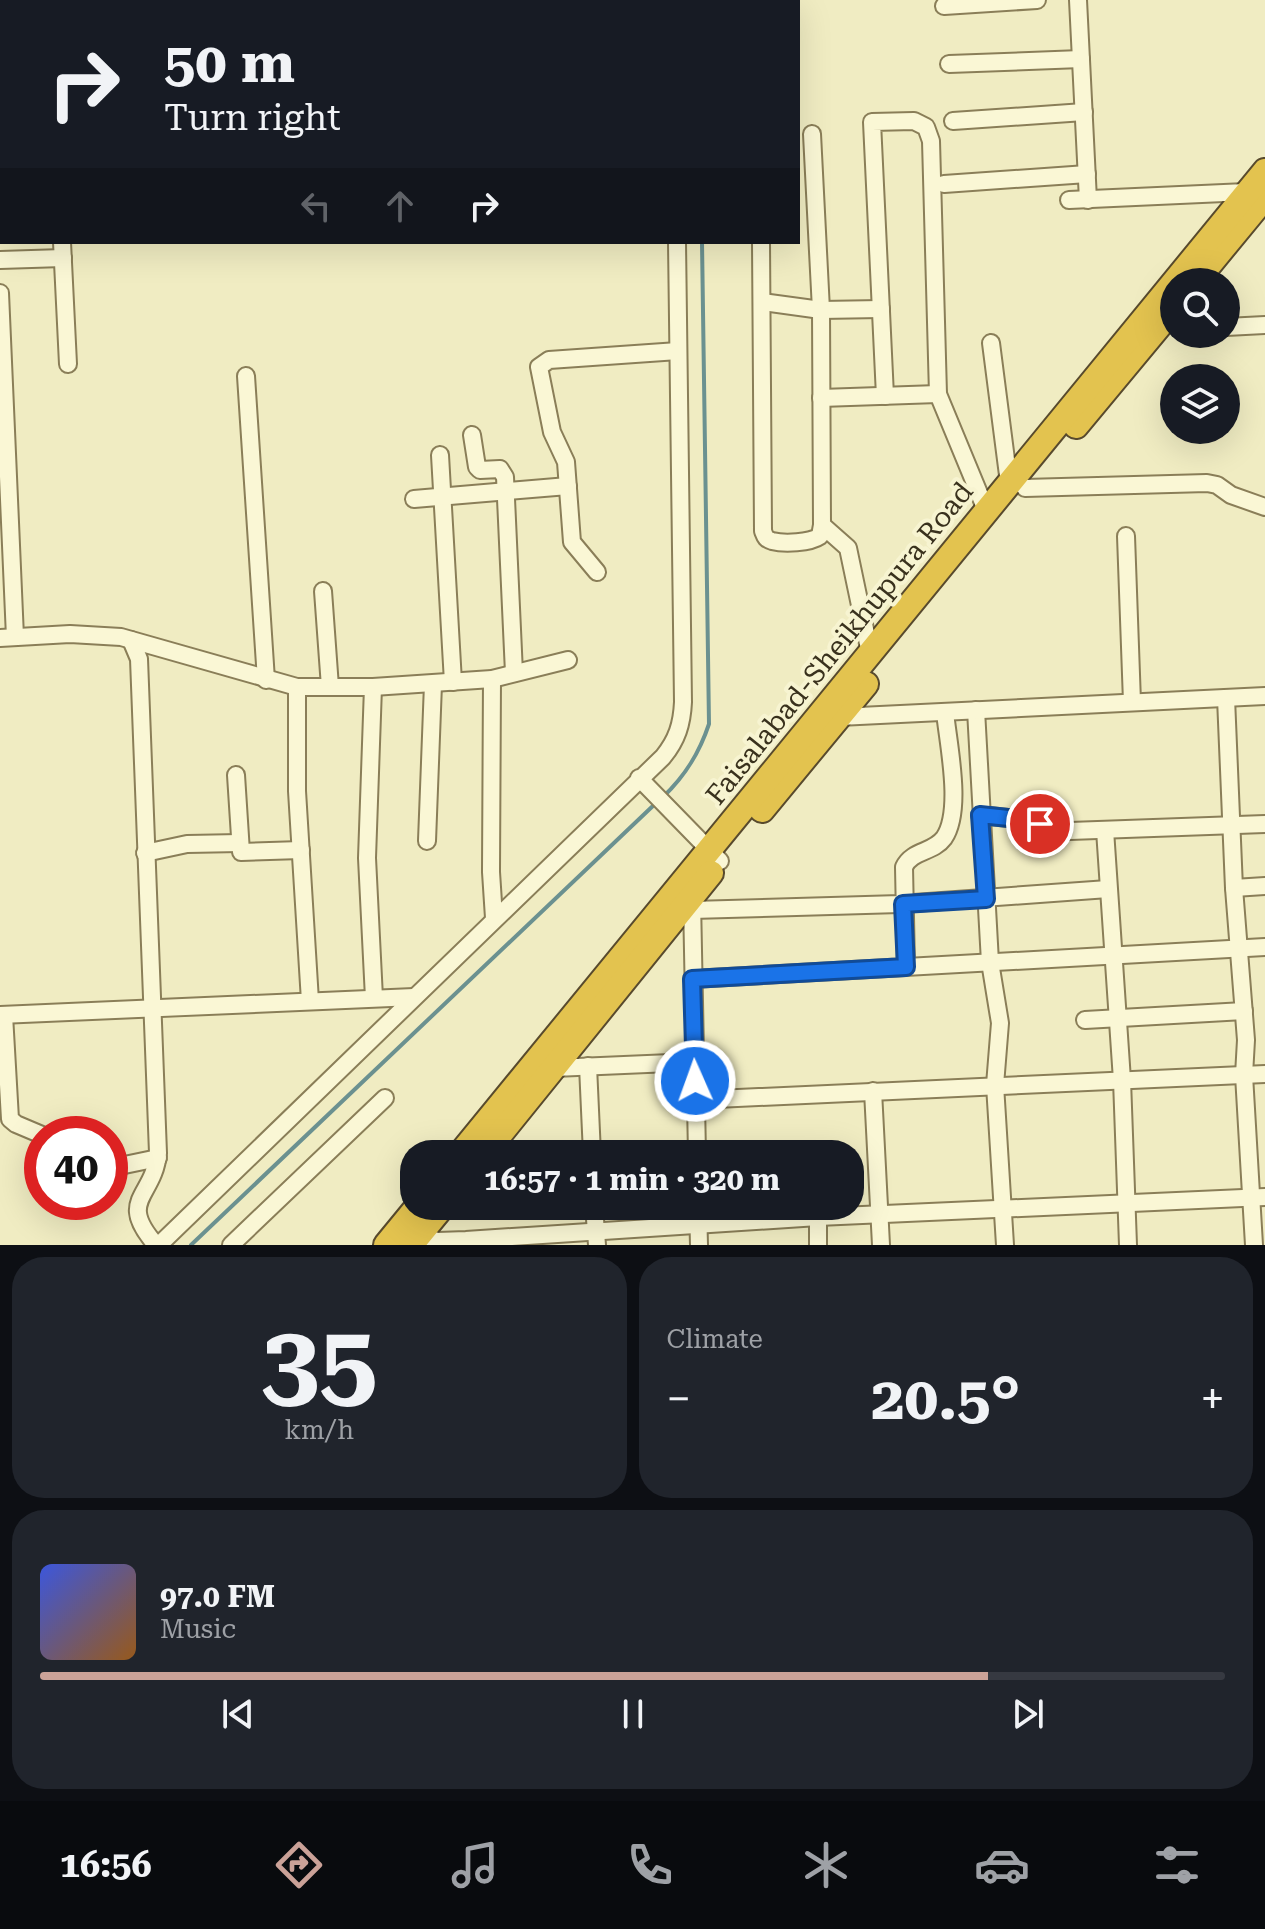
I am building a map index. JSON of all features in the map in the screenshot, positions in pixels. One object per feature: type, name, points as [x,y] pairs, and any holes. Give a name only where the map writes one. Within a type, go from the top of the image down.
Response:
[{"type":"highway","name":"Faisalabad-Sheikhupura Road","points":[[1205,268],[1256,194],[1265,171]]},
{"type":"highway","name":"Faisalabad-Sheikhupura Road","points":[[472,1140],[714,855],[839,717],[1017,485],[1256,194]]},
{"type":"highway","name":"Faisalabad-Sheikhupura Road","points":[[495,1140],[692,902],[714,855],[870,653],[986,510],[1017,485],[1160,334]]},
{"type":"highway","points":[[386,1245],[407,1220]]},
{"type":"highway","points":[[415,1241],[432,1220]]},
{"type":"street","points":[[944,6],[1037,0]]},
{"type":"street","points":[[1078,0],[1088,200]]},
{"type":"street","points":[[949,64],[1081,59]]},
{"type":"street","points":[[953,121],[1084,112]]},
{"type":"street","points":[[885,396],[872,122],[914,121],[926,127],[931,141],[938,394],[986,510]]},
{"type":"street","points":[[761,244],[763,531],[772,541],[813,541],[820,536],[822,525],[821,310],[812,134]]},
{"type":"street","points":[[944,184],[1087,174]]},
{"type":"street","points":[[1069,200],[1256,194]]},
{"type":"street","points":[[131,640],[139,659],[158,1158],[154,1177],[139,1200],[137,1217],[144,1231],[158,1245],[494,918],[645,783],[669,750],[682,719],[677,244]]},
{"type":"street","points":[[0,260],[62,250],[68,364]]},
{"type":"street","points":[[0,293],[8,638],[106,635],[297,687],[373,687],[492,679],[568,660]]},
{"type":"street","points":[[762,302],[821,310],[881,309]]},
{"type":"street","points":[[1240,326],[1265,325]]},
{"type":"street","points":[[991,343],[1017,485],[1207,483],[1265,507]]},
{"type":"street","points":[[597,572],[572,542],[566,462],[552,432],[539,371],[541,363],[678,351]]},
{"type":"street","points":[[246,376],[266,680]]},
{"type":"street","points":[[821,398],[938,394]]},
{"type":"street","points":[[472,435],[477,467],[480,470],[502,470],[505,477],[514,673]]},
{"type":"street","points":[[440,455],[453,682]]},
{"type":"street","points":[[414,499],[568,486]]},
{"type":"street","points":[[822,525],[848,548],[870,653]]},
{"type":"street","points":[[1126,536],[1132,702]]},
{"type":"street","points":[[323,591],[330,687]]},
{"type":"street","points":[[492,679],[491,872],[494,918]]},
{"type":"street","points":[[427,841],[433,684]]},
{"type":"street","points":[[297,687],[297,791],[310,1001]]},
{"type":"street","points":[[373,687],[367,858],[374,998]]},
{"type":"street","points":[[839,717],[1265,696]]},
{"type":"street","points":[[1226,698],[1234,888],[1247,1061],[1244,1075],[1258,1198],[1254,1245]]},
{"type":"street","points":[[976,710],[990,962],[1000,1023],[995,1085],[1005,1245]]},
{"type":"street","points":[[906,967],[902,871],[907,861],[945,837],[950,823],[953,787],[945,712]]},
{"type":"street","points":[[236,775],[240,843],[244,853],[301,850]]},
{"type":"street","points":[[645,783],[714,855]]},
{"type":"street","points":[[980,815],[1028,820],[1060,830],[1265,824]]},
{"type":"street","points":[[1105,830],[1122,1080],[1128,1245]]},
{"type":"street","points":[[145,853],[187,844],[240,843]]},
{"type":"street","points":[[1234,888],[1265,886]]},
{"type":"street","points":[[696,1140],[692,902],[903,904],[1108,889]]},
{"type":"street","points":[[692,979],[1265,947]]},
{"type":"street","points":[[24,1127],[10,1119],[2,1015],[414,997]]},
{"type":"street","points":[[1085,1020],[1244,1011]]},
{"type":"street","points":[[554,1068],[694,1062]]},
{"type":"street","points":[[588,1066],[591,1140]]},
{"type":"street","points":[[695,1100],[1265,1074]]},
{"type":"street","points":[[873,1091],[881,1245]]},
{"type":"street","points":[[231,1245],[385,1098]]},
{"type":"street","points":[[128,1164],[158,1158]]},
{"type":"street","points":[[864,1216],[1258,1198]]},
{"type":"street","points":[[699,1220],[699,1245]]},
{"type":"street","points":[[415,1241],[596,1238],[699,1224],[767,1220]]},
{"type":"street","points":[[818,1220],[818,1245]]},
{"type":"waterway","points":[[663,797],[690,764],[709,724],[702,244]]},
{"type":"waterway","points":[[191,1245],[656,803]]},
{"type":"route","points":[[695,1081],[692,979],[906,967],[903,904],[986,899],[980,815],[1040,824]]}]
